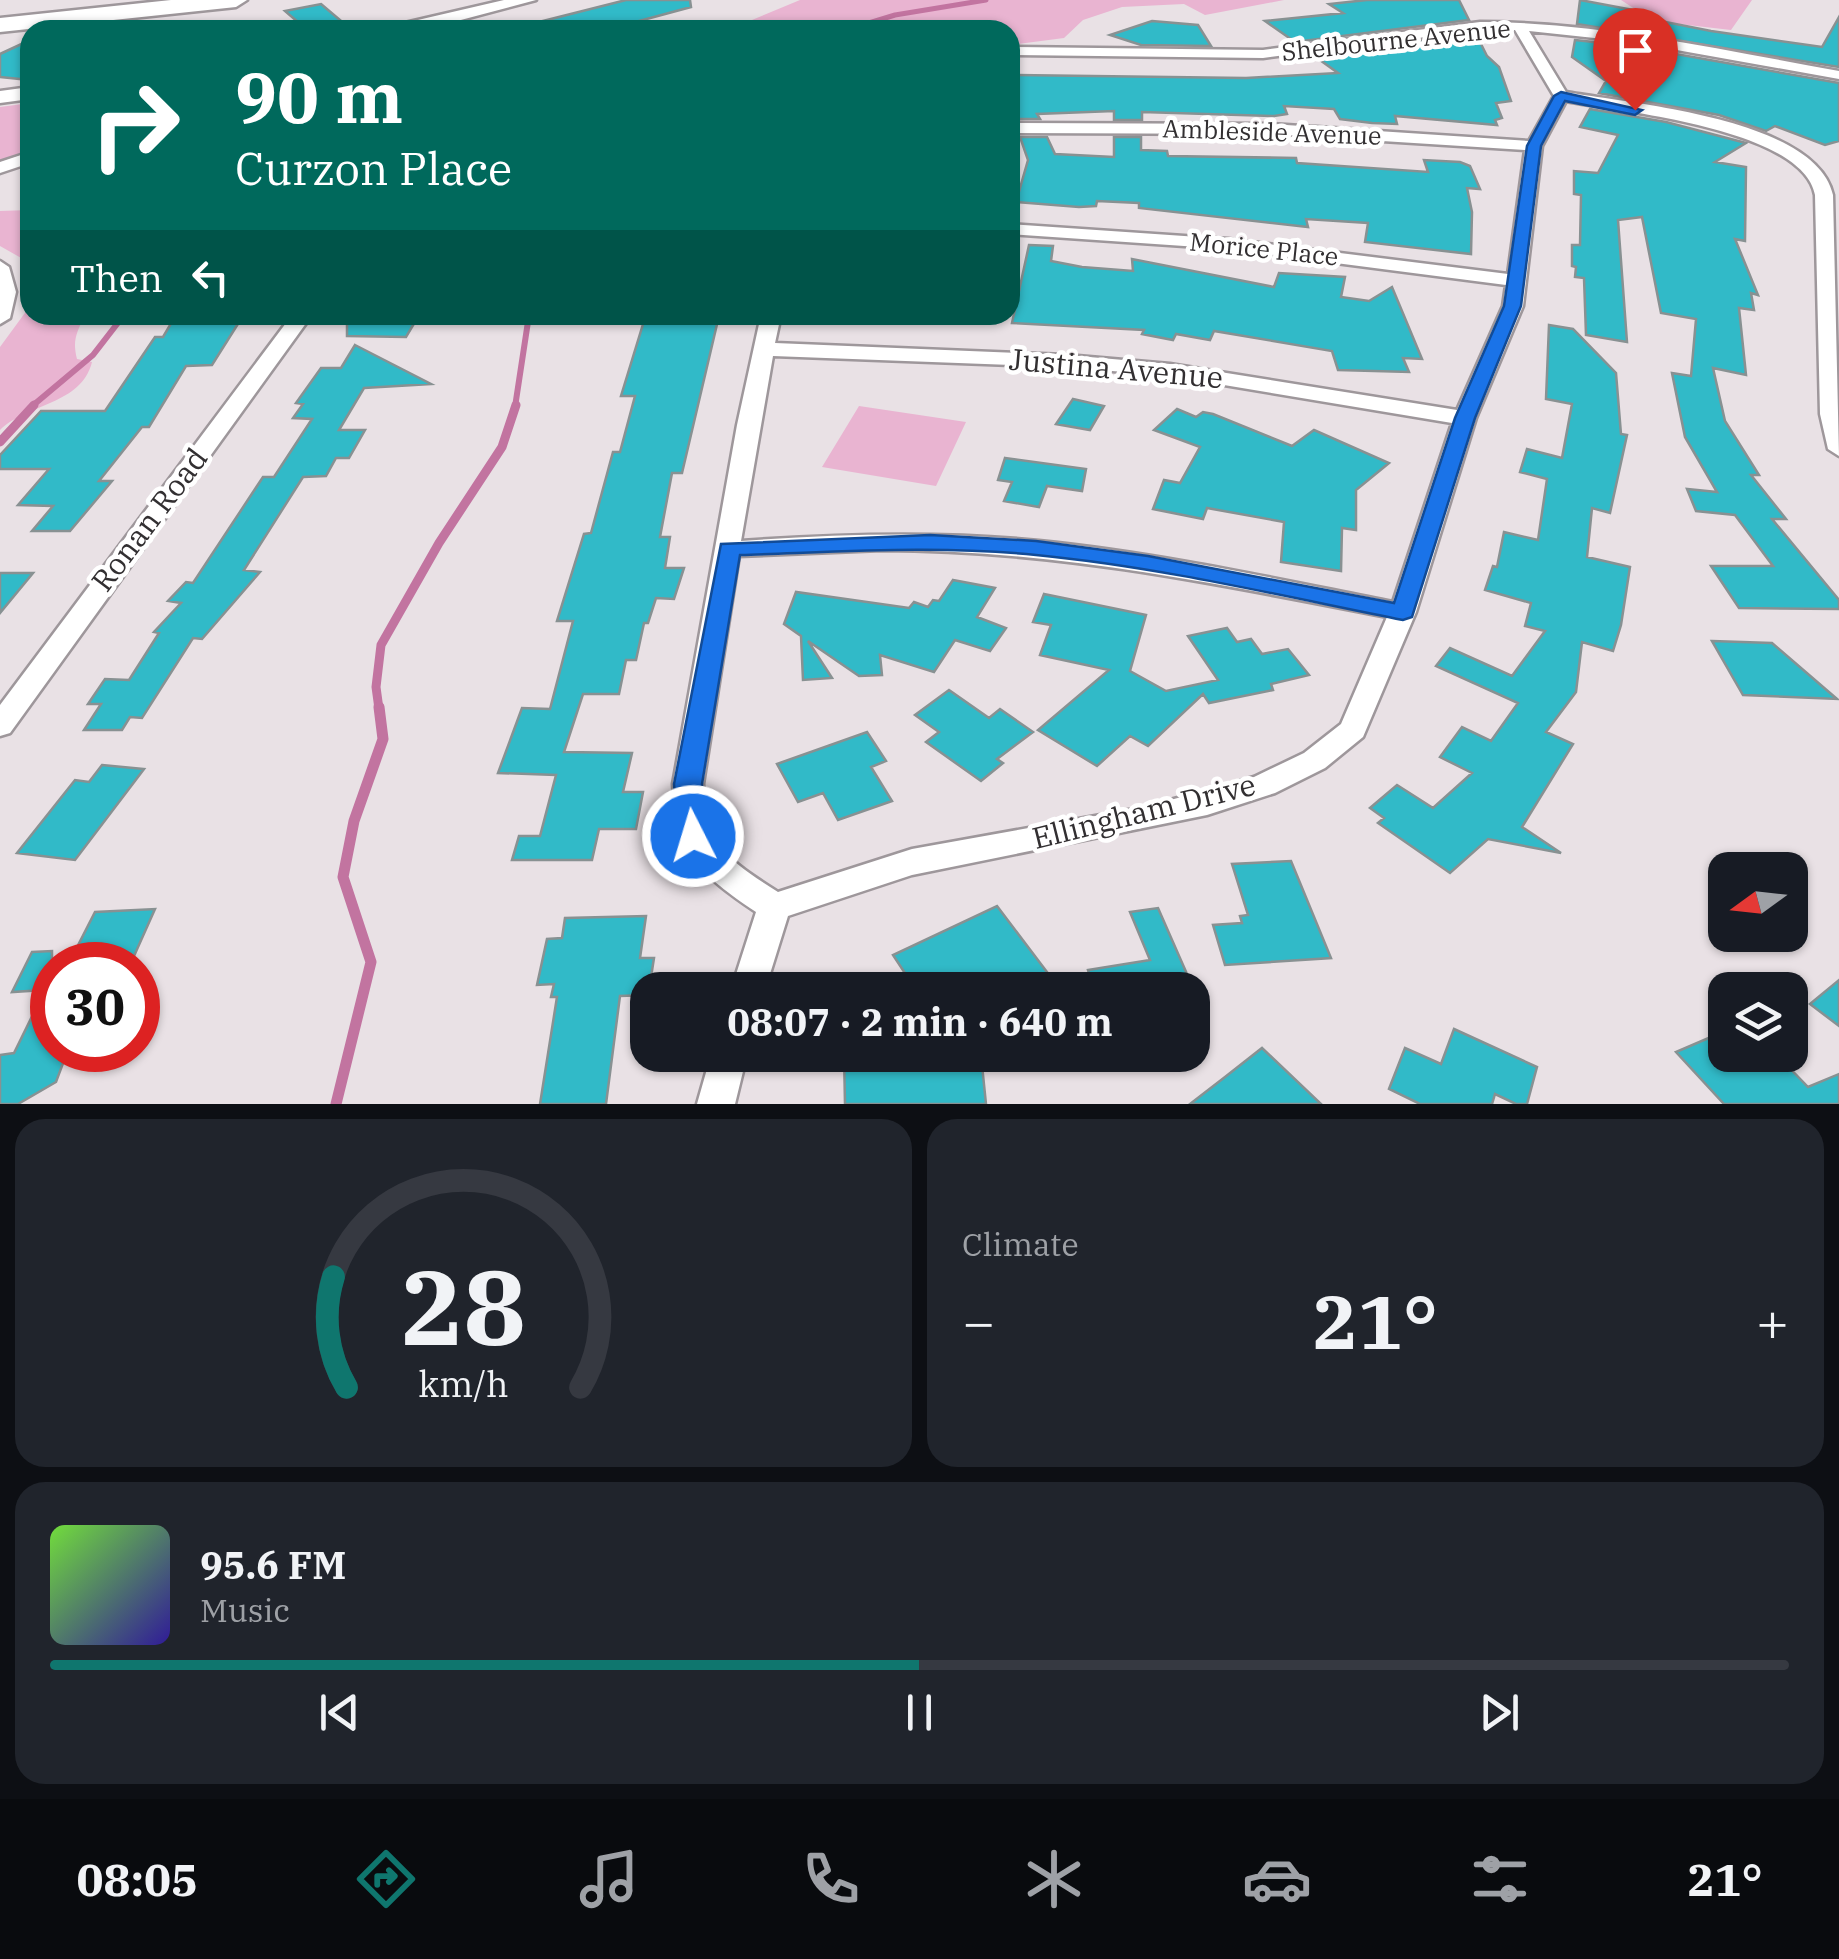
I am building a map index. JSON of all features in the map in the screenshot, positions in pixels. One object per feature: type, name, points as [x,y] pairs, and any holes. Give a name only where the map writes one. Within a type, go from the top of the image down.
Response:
[{"type":"highway","points":[[0,15],[164,0]]},
{"type":"highway","points":[[56,20],[236,0]]},
{"type":"street","points":[[441,20],[528,0]]},
{"type":"street","name":"Shelbourne Avenue","points":[[1020,50],[1262,54],[1480,26],[1519,26],[1632,38],[1839,74]]},
{"type":"street","points":[[1519,26],[1561,96],[1738,132],[1790,152],[1814,170],[1824,195],[1828,376],[1839,449]]},
{"type":"street","name":"Ellingham Drive","points":[[774,908],[912,862],[1102,828],[1248,790],[1312,762],[1339,745],[1353,730],[1403,612],[1465,418],[1503,333],[1517,281],[1534,146],[1561,96]]},
{"type":"street","name":"Ambleside Avenue","points":[[1020,128],[1271,129],[1534,146]]},
{"type":"street","name":"Morice Place","points":[[1020,230],[1228,244],[1517,281]]},
{"type":"street","points":[[0,267],[6,276],[7,297],[0,318]]},
{"type":"street","name":"Ronan Road","points":[[0,726],[295,325]]},
{"type":"street","points":[[754,972],[774,908],[718,868],[693,836],[688,784],[768,325]]},
{"type":"street","name":"Justina Avenue","points":[[763,349],[1151,368],[1465,418]]},
{"type":"street","points":[[730,548],[930,542],[1036,548],[1148,564],[1403,612]]},
{"type":"street","points":[[716,1104],[724,1072]]},
{"type":"shaded area","points":[[800,0],[1284,0],[1205,15],[1184,4],[1122,7],[1083,20],[1064,38],[1020,44],[1020,20],[752,20]]},
{"type":"shaded area","points":[[1621,0],[1752,0],[1731,30],[1653,21]]},
{"type":"shaded area","points":[[20,104],[20,154],[0,160],[0,107]]},
{"type":"shaded area","points":[[20,210],[20,257],[0,246],[0,211]]},
{"type":"shaded area","points":[[20,320],[20,325],[81,325],[76,336],[77,359],[92,362],[77,387],[0,430],[0,347]]},
{"type":"shaded area","points":[[859,406],[966,422],[936,486],[822,467]]},
{"type":"building","points":[[626,0],[690,0],[691,7],[643,20],[547,20]]},
{"type":"building","points":[[1459,0],[1469,20],[1295,42],[1265,21],[1343,13],[1329,4]]},
{"type":"building","points":[[1580,0],[1711,31],[1822,47],[1839,17],[1839,67],[1577,24]]},
{"type":"building","points":[[321,4],[340,20],[295,20],[285,11]]},
{"type":"building","points":[[1152,21],[1198,25],[1211,46],[1141,45],[1110,35]]},
{"type":"building","points":[[1476,34],[1487,56],[1499,67],[1511,101],[1496,103],[1502,118],[1495,120],[1497,125],[1395,116],[1397,124],[1372,123],[1340,119],[1334,109],[1284,106],[1287,114],[1274,116],[1142,112],[1142,120],[1114,120],[1114,111],[1037,114],[1040,119],[1020,119],[1020,75],[1246,78],[1338,73],[1313,55]]},
{"type":"building","points":[[1575,40],[1631,46],[1839,83],[1839,141],[1825,145],[1775,126],[1766,131],[1719,115],[1599,93],[1606,81],[1572,57]]},
{"type":"building","points":[[20,45],[20,79],[0,77],[0,54]]},
{"type":"building","points":[[1590,109],[1666,122],[1746,143],[1715,162],[1746,167],[1745,241],[1735,239],[1758,295],[1751,293],[1754,310],[1739,308],[1746,375],[1713,368],[1725,421],[1759,475],[1751,475],[1786,519],[1772,519],[1839,600],[1839,609],[1739,608],[1711,566],[1773,566],[1735,515],[1696,511],[1687,489],[1717,492],[1685,437],[1672,373],[1691,376],[1696,319],[1661,313],[1642,217],[1618,220],[1627,342],[1586,335],[1584,278],[1575,277],[1576,267],[1572,266],[1572,245],[1580,245],[1581,195],[1574,194],[1574,171],[1598,173],[1618,135],[1580,127]]},
{"type":"building","points":[[1020,137],[1047,137],[1055,154],[1114,157],[1114,137],[1141,137],[1141,150],[1167,151],[1168,156],[1296,158],[1297,163],[1428,172],[1424,160],[1460,162],[1470,166],[1480,189],[1467,188],[1472,212],[1471,254],[1365,242],[1368,223],[1306,219],[1308,227],[1139,208],[1139,203],[1097,201],[1096,206],[1079,207],[1020,202],[1028,160]]},
{"type":"building","points":[[1029,245],[1053,246],[1051,261],[1082,267],[1133,271],[1132,259],[1274,287],[1279,273],[1345,277],[1341,297],[1369,301],[1392,287],[1422,359],[1403,358],[1409,372],[1338,370],[1332,351],[1214,331],[1210,340],[1176,334],[1173,340],[1142,334],[1144,330],[1020,323],[1020,286]]},
{"type":"building","points":[[170,325],[237,325],[212,365],[186,366],[149,427],[142,427],[99,481],[112,481],[70,531],[32,531],[53,506],[18,505],[49,469],[0,469],[0,455],[41,411],[105,411],[155,337],[163,337]]},
{"type":"building","points":[[347,325],[413,325],[406,337],[347,336]]},
{"type":"building","points":[[643,325],[717,325],[682,473],[672,473],[660,537],[670,537],[665,568],[684,568],[674,599],[656,598],[648,623],[644,623],[636,660],[626,660],[619,694],[583,694],[564,752],[632,753],[623,792],[643,792],[636,829],[599,829],[592,860],[512,860],[519,836],[540,836],[556,775],[498,773],[522,708],[550,709],[573,621],[557,621],[584,534],[591,533],[613,452],[620,452],[635,396],[621,396]]},
{"type":"building","points":[[1549,325],[1573,329],[1616,373],[1621,434],[1627,435],[1610,513],[1592,508],[1587,557],[1630,567],[1621,625],[1613,651],[1582,642],[1576,692],[1546,732],[1573,744],[1522,827],[1561,853],[1488,839],[1450,873],[1378,823],[1384,818],[1370,808],[1397,785],[1433,808],[1472,773],[1440,757],[1462,727],[1491,741],[1518,703],[1436,666],[1450,648],[1512,676],[1545,631],[1525,626],[1531,603],[1485,590],[1493,566],[1497,567],[1504,532],[1538,540],[1547,479],[1520,472],[1527,449],[1562,458],[1572,404],[1546,399]]},
{"type":"building","points":[[355,345],[431,384],[364,388],[339,430],[365,430],[349,458],[336,458],[326,476],[303,477],[244,570],[260,572],[202,639],[193,638],[142,718],[130,717],[122,730],[84,730],[101,704],[88,704],[105,679],[129,680],[159,633],[154,632],[181,603],[168,601],[186,582],[193,583],[263,477],[274,477],[312,419],[293,418],[303,404],[296,403],[321,368],[341,368]]},
{"type":"building","points":[[1073,399],[1104,406],[1090,430],[1056,424]]},
{"type":"building","points":[[1177,409],[1196,417],[1203,412],[1213,414],[1292,446],[1314,430],[1389,463],[1356,490],[1356,530],[1342,528],[1341,571],[1281,562],[1284,522],[1207,508],[1203,519],[1153,509],[1164,480],[1180,483],[1200,447],[1154,430]]},
{"type":"building","points":[[1005,458],[1086,469],[1082,491],[1047,486],[1039,507],[1004,501],[1012,482],[998,480]]},
{"type":"building","points":[[0,573],[33,573],[0,613]]},
{"type":"building","points":[[953,580],[995,588],[977,617],[1006,628],[990,651],[955,640],[934,672],[880,655],[882,675],[859,676],[808,641],[832,678],[803,680],[801,636],[784,624],[796,592],[909,608],[914,602],[928,607],[933,600],[939,601]]},
{"type":"building","points":[[1044,594],[1146,615],[1130,671],[1166,691],[1218,680],[1188,636],[1227,628],[1237,642],[1251,639],[1262,654],[1288,649],[1309,675],[1271,684],[1273,690],[1209,703],[1203,694],[1148,746],[1130,736],[1097,766],[1038,730],[1109,670],[1040,655],[1051,625],[1033,622]]},
{"type":"building","points":[[1712,641],[1772,643],[1837,699],[1743,695]]},
{"type":"building","points":[[949,690],[989,718],[1000,709],[1033,732],[997,759],[1003,763],[981,781],[926,742],[939,732],[915,715]]},
{"type":"building","points":[[867,732],[886,761],[871,767],[892,801],[838,820],[823,793],[798,802],[777,764]]},
{"type":"building","points":[[102,765],[144,769],[75,860],[17,853],[75,780],[89,782]]},
{"type":"building","points":[[1291,861],[1331,958],[1225,965],[1213,925],[1242,923],[1240,916],[1248,915],[1232,864]]},
{"type":"building","points":[[997,906],[1047,972],[904,972],[893,955]]},
{"type":"building","points":[[1158,908],[1186,972],[1089,972],[1150,960],[1130,912]]},
{"type":"building","points":[[155,909],[140,942],[80,942],[95,912]]},
{"type":"building","points":[[646,916],[640,958],[654,958],[652,972],[630,972],[630,996],[620,996],[606,1104],[540,1104],[557,997],[551,997],[554,984],[537,985],[547,939],[562,938],[565,918]]},
{"type":"building","points":[[30,956],[30,991],[12,992]]},
{"type":"building","points":[[1839,980],[1839,1026],[1810,1004]]},
{"type":"building","points":[[30,1020],[30,1072],[60,1072],[56,1082],[18,1104],[0,1104],[0,1055],[14,1053]]},
{"type":"building","points":[[1454,1029],[1537,1067],[1527,1104],[1516,1104],[1495,1094],[1492,1104],[1420,1104],[1389,1089],[1405,1048],[1441,1064]]},
{"type":"building","points":[[1708,1038],[1708,1072],[1793,1072],[1808,1087],[1839,1074],[1839,1104],[1724,1104],[1676,1052]]},
{"type":"building","points":[[1262,1048],[1321,1104],[1190,1104],[1225,1077]]},
{"type":"building","points":[[844,1072],[983,1072],[986,1104],[845,1104]]},
{"type":"waterway","points":[[879,20],[986,0]]},
{"type":"waterway","points":[[31,407],[93,355],[116,325]]},
{"type":"waterway","points":[[515,407],[527,325]]},
{"type":"waterway","points":[[0,442],[34,405]]},
{"type":"waterway","points":[[379,709],[376,687],[381,645],[439,543],[502,447],[516,405]]},
{"type":"waterway","points":[[336,1104],[371,962],[343,877],[354,821],[383,739],[379,707]]},
{"type":"route","points":[[693,836],[688,784],[730,548],[862,542],[1036,548],[1094,554],[1403,612],[1465,418],[1512,306],[1534,146],[1540,132],[1561,96],[1635,110]]}]
